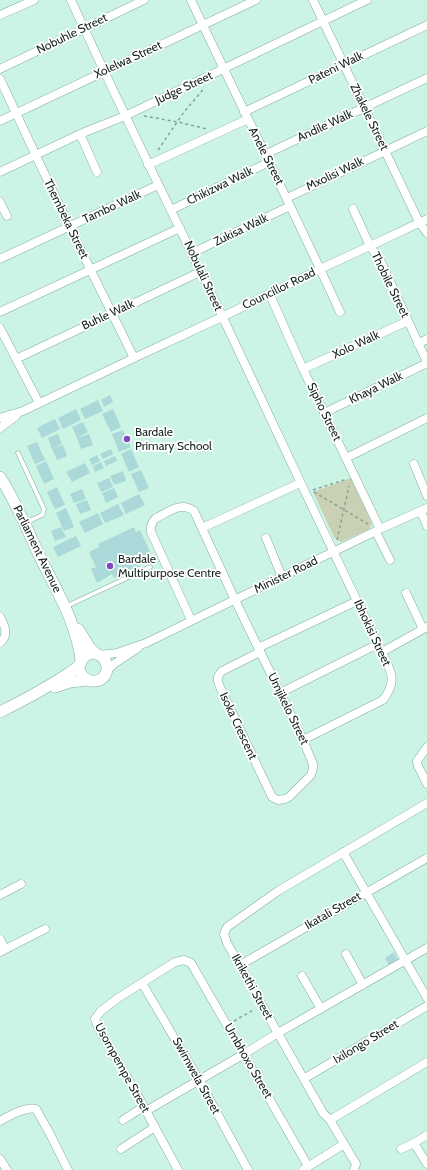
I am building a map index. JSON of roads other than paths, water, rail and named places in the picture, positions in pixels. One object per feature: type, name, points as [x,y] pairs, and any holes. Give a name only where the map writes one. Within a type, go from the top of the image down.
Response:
[{"type":"street","points":[[0,15],[34,0]]},
{"type":"street","name":"Nobulali Street","points":[[71,0],[148,165],[180,228],[334,552]]},
{"type":"street","name":"Nobuhle Street","points":[[0,69],[144,0]]},
{"type":"street","name":"Anele Street","points":[[191,0],[246,116],[268,158],[340,312]]},
{"type":"street","name":"Xolelwa Street","points":[[0,121],[256,0]]},
{"type":"street","name":"Zhakele Street","points":[[313,0],[385,151],[423,220],[427,233]]},
{"type":"street","name":"Judge Street","points":[[0,172],[80,134],[125,116],[367,0]]},
{"type":"street","name":"Pateni Walk","points":[[148,165],[218,133],[246,116],[343,64],[427,25]]},
{"type":"street","name":"Andile Walk","points":[[268,158],[364,108],[427,78]]},
{"type":"street","name":"Thembeka Street","points":[[0,79],[111,314],[134,358]]},
{"type":"street","name":"Mxolisi Walk","points":[[287,198],[427,131]]},
{"type":"street","points":[[80,134],[97,172]]},
{"type":"street","name":"Chikizwa Walk","points":[[171,210],[268,158]]},
{"type":"street","name":"Tambo Walk","points":[[0,259],[158,185]]},
{"type":"street","points":[[0,202],[7,216]]},
{"type":"street","name":"Zukisa Walk","points":[[192,253],[290,206]]},
{"type":"street","name":"Thobile Street","points":[[353,209],[370,246],[381,262],[427,363]]},
{"type":"street","name":"Councillor Road","points":[[0,428],[24,411],[39,403],[423,220]]},
{"type":"street","points":[[0,312],[180,228]]},
{"type":"street","name":"Buhle Walk","points":[[16,359],[200,272]]},
{"type":"street","name":"Sipho Street","points":[[270,294],[346,458],[390,560]]},
{"type":"street","name":"Xolo Walk","points":[[304,369],[408,321]]},
{"type":"street","points":[[0,328],[39,403]]},
{"type":"street","points":[[418,344],[427,340]]},
{"type":"street","name":"Khaya Walk","points":[[324,413],[427,363]]},
{"type":"street","name":"Councillor Road","points":[[0,418],[24,411]]},
{"type":"street","points":[[346,458],[427,418]]},
{"type":"street","points":[[414,464],[427,496]]},
{"type":"street","name":"Parliament Avenue","points":[[0,470],[2,479],[25,523],[67,612],[78,643],[80,663]]},
{"type":"street","points":[[202,528],[300,483]]},
{"type":"street","name":"Umjikelo Street","points":[[191,620],[150,528],[151,524],[156,518],[180,506],[188,507],[194,511],[259,650],[304,740],[313,764],[311,776],[289,797],[278,800],[272,798]]},
{"type":"street","points":[[424,510],[427,526]]},
{"type":"street","name":"Minister Road","points":[[107,671],[114,664],[146,643],[191,620],[378,530],[424,510]]},
{"type":"street","points":[[266,538],[282,577]]},
{"type":"street","name":"Ibhokisi Street","points":[[304,740],[383,700],[392,681],[392,676],[380,648],[334,552]]},
{"type":"street","points":[[280,692],[425,628],[406,593]]},
{"type":"street","points":[[259,650],[357,601]]},
{"type":"street","name":"Parliament Avenue","points":[[67,612],[90,648],[98,654]]},
{"type":"street","points":[[0,617],[6,631],[5,636],[0,643]]},
{"type":"street","name":"Minister Road","points":[[98,654],[116,653],[146,643]]},
{"type":"street","name":"Isoka Crescent","points":[[259,650],[222,671],[217,679],[272,798]]},
{"type":"street","points":[[0,712],[41,692],[70,682],[88,680],[98,681],[107,671],[106,662],[98,654],[87,655],[71,672],[41,692]]},
{"type":"street","points":[[80,663],[81,674],[88,680]]},
{"type":"street","points":[[427,747],[419,757],[417,763],[427,784]]},
{"type":"street","points":[[427,803],[343,852],[427,998]]},
{"type":"street","name":"Ikrikethi Street","points":[[343,852],[278,891],[227,927],[224,934],[227,943],[305,1078],[323,1113],[330,1120],[344,1144],[355,1167]]},
{"type":"street","name":"Ikatali Street","points":[[240,965],[427,858]]},
{"type":"street","points":[[0,895],[21,884]]},
{"type":"street","points":[[0,939],[3,951],[45,929]]},
{"type":"street","points":[[123,1120],[244,1054],[427,948]]},
{"type":"street","points":[[346,954],[363,985]]},
{"type":"street","name":"Usompempe Street","points":[[178,1170],[98,1027],[95,1018],[100,1011],[142,982],[175,962],[184,960]]},
{"type":"street","name":"Umbhoxo Street","points":[[184,960],[191,963],[244,1054],[305,1168]]},
{"type":"street","points":[[302,976],[321,1009]]},
{"type":"street","name":"Swimwela Street","points":[[142,982],[248,1170]]},
{"type":"street","name":"Ixilongo Street","points":[[305,1078],[427,1006]]},
{"type":"street","points":[[330,1120],[427,1062]]},
{"type":"street","points":[[0,1121],[27,1109],[36,1109],[68,1170]]},
{"type":"street","points":[[121,1149],[155,1128]]},
{"type":"street","points":[[401,1149],[427,1135]]},
{"type":"street","points":[[414,1143],[427,1164]]},
{"type":"street","points":[[305,1168],[344,1144]]},
{"type":"street","points":[[0,1159],[7,1170]]},
{"type":"lane","points":[[18,453],[44,509],[42,515],[25,523]]},
{"type":"lane","points":[[67,612],[150,567]]},
{"type":"place","name":"Bardale Primary School","points":[[127,439]]},
{"type":"place","name":"Bardale Multipurpose Centre","points":[[110,566]]}]
